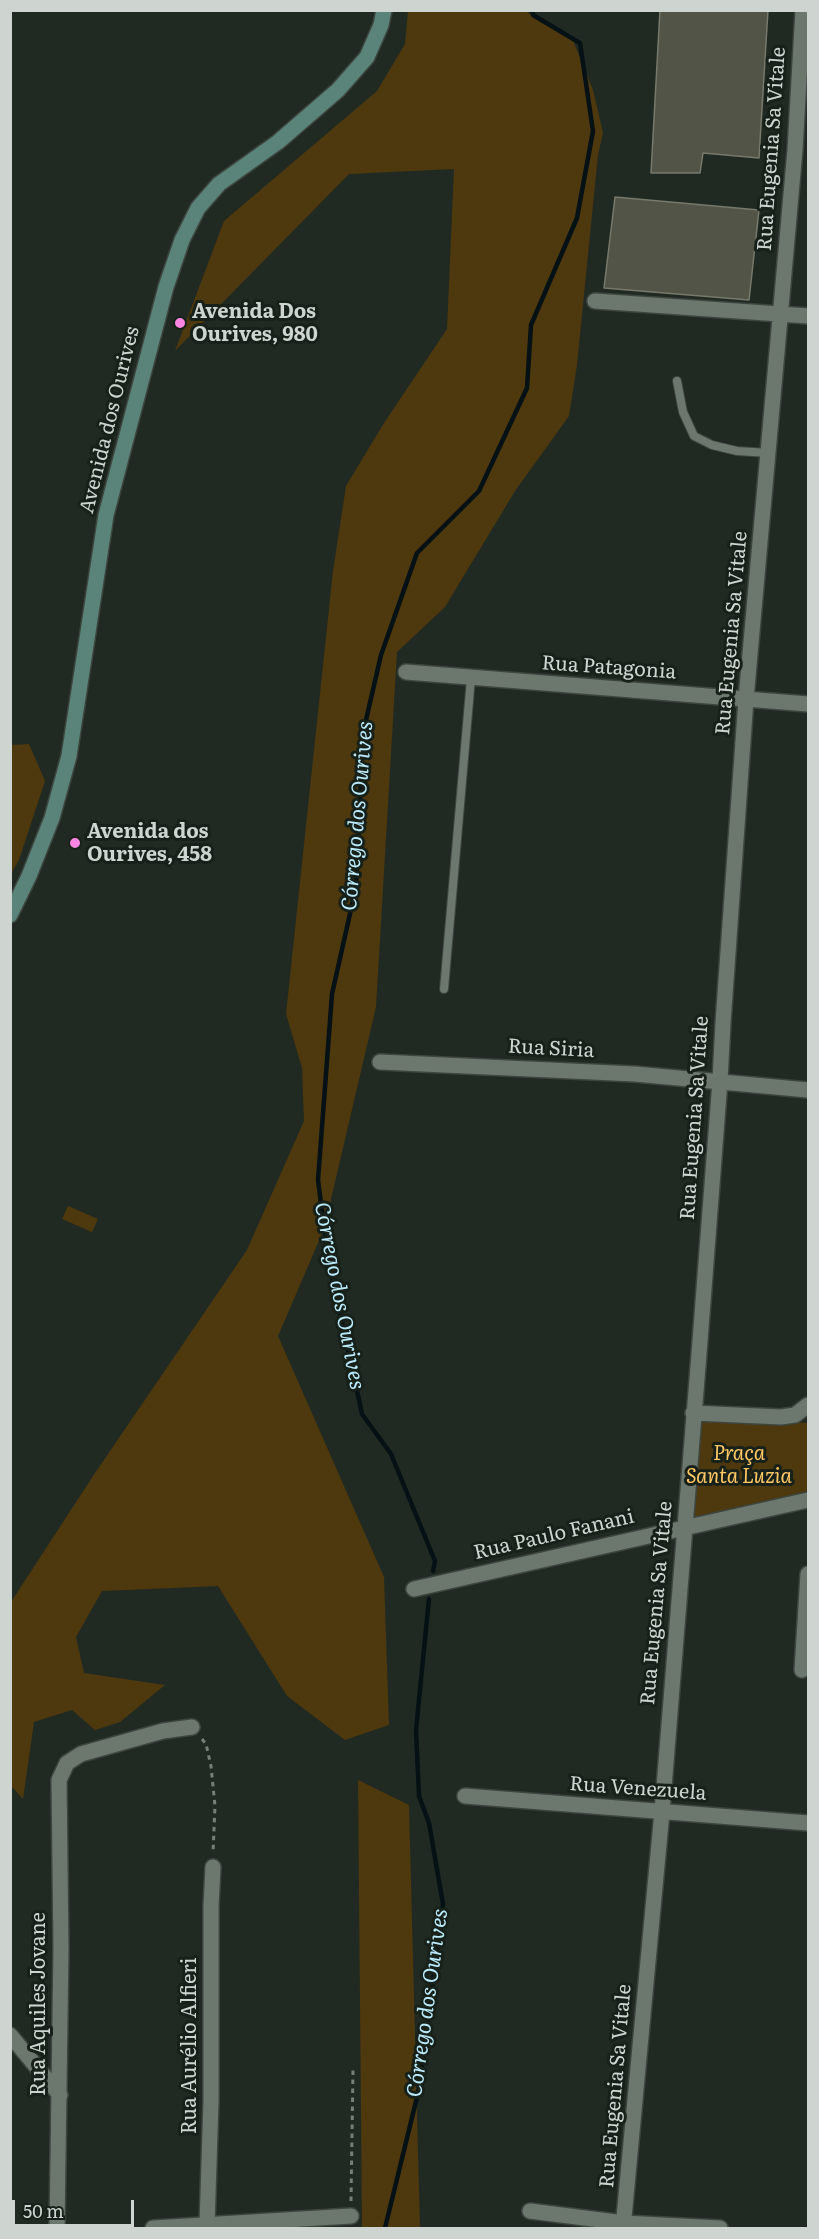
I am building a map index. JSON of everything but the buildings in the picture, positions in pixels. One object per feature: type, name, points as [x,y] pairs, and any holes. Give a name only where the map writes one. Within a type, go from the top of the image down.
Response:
[{"type":"main road","name":"Avenida dos Ourives","points":[[10,915],[29,876],[52,818],[69,756],[106,516],[166,287],[182,240],[198,208],[219,184],[278,142],[338,90],[368,57],[381,25],[384,10]]},
{"type":"street","name":"Rua Eugenia Sa Vitale","points":[[624,2226],[662,1812],[685,1527],[720,1082],[746,699],[795,150],[802,10]]},
{"type":"street","points":[[596,301],[808,316]]},
{"type":"street","name":"Rua Patagonia","points":[[406,672],[808,704]]},
{"type":"street","name":"Rua Siria","points":[[380,1062],[635,1074],[808,1090]]},
{"type":"street","points":[[693,1413],[781,1417],[795,1415],[808,1405]]},
{"type":"street","name":"Rua Paulo Fanani","points":[[414,1588],[808,1500]]},
{"type":"street","points":[[802,1670],[808,1574]]},
{"type":"street","name":"Rua Aquiles Jovane","points":[[57,2229],[60,2095],[59,1780],[67,1763],[81,1754],[163,1731],[192,1727]]},
{"type":"street","name":"Rua Venezuela","points":[[465,1796],[808,1823]]},
{"type":"street","name":"Rua Aurélio Alfieri","points":[[207,2225],[212,2101],[211,1906],[213,1867]]},
{"type":"street","points":[[10,2035],[60,2095]]},
{"type":"street","points":[[530,2211],[624,2226],[720,2229]]},
{"type":"street","points":[[153,2229],[207,2225],[316,2223],[351,2216]]},
{"type":"lane","points":[[676,381],[683,412],[694,436],[712,445],[737,451],[769,453]]},
{"type":"lane","points":[[444,989],[471,678]]},
{"type":"path","points":[[192,1727],[206,1744],[211,1766],[215,1806],[213,1867]]},
{"type":"path","points":[[351,2216],[353,2070]]},
{"type":"green space","points":[[408,11],[528,11],[572,38],[593,90],[603,133],[598,155],[577,365],[569,416],[515,491],[445,607],[397,652],[376,1007],[324,1229],[278,1336],[384,1577],[389,1725],[345,1740],[287,1696],[218,1586],[102,1591],[76,1637],[84,1673],[165,1685],[120,1722],[95,1730],[72,1710],[34,1722],[23,1799],[11,1786],[11,1602],[93,1476],[247,1250],[304,1121],[302,1068],[286,1014],[333,571],[346,486],[384,423],[447,329],[454,169],[349,174],[175,351],[224,221],[377,91],[405,44]]},
{"type":"green space","points":[[29,744],[45,781],[19,860],[11,874],[11,745]]},
{"type":"green space","points":[[68,1206],[98,1219],[92,1232],[62,1219]]},
{"type":"green space","name":"Praça Santa Luzia","points":[[698,1418],[808,1423],[808,1495],[690,1521]]},
{"type":"green space","points":[[358,1780],[409,1805],[420,2228],[362,2228]]},
{"type":"waterway","name":"Córrego dos Ourives","points":[[433,1571],[435,1561],[391,1454],[362,1414],[328,1258],[318,1180],[332,994],[356,887],[363,733],[381,655],[417,553],[479,491],[527,388],[531,325],[577,218],[593,131],[580,43],[533,15],[532,10]]},
{"type":"waterway","name":"Córrego dos Ourives","points":[[385,2228],[419,2089],[443,1904],[429,1823],[419,1796],[416,1730],[429,1599]]},
{"type":"place","name":"Avenida Dos Ourives, 980","points":[[180,323]]},
{"type":"place","name":"Avenida dos Ourives, 458","points":[[75,843]]}]
